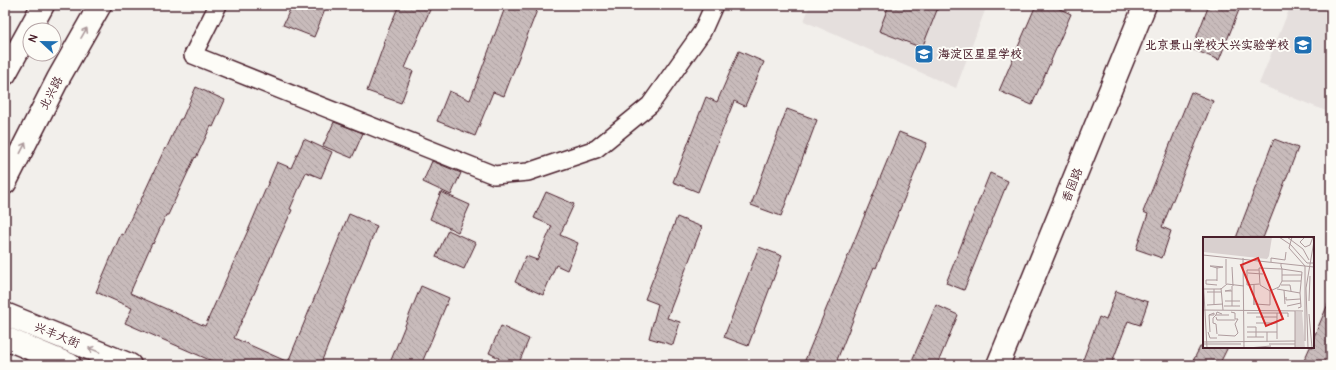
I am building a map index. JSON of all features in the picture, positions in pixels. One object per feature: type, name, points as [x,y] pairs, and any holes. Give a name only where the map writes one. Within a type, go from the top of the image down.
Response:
[{"type":"main road","points":[[5,74],[43,5]]},
{"type":"main road","name":"北兴路","points":[[5,183],[58,79],[100,5]]},
{"type":"main road","name":"香园路","points":[[998,365],[1145,5]]},
{"type":"main road","name":"兴丰大街","points":[[6,314],[130,365]]},
{"type":"main road","name":"兴丰大街","points":[[5,338],[70,365]]},
{"type":"street","points":[[218,5],[193,55],[494,175],[528,172],[596,149],[650,105],[702,32],[714,5]]},
{"type":"shaded area","name":"海淀区星星学校","points":[[810,5],[987,5],[956,88],[804,21]]},
{"type":"shaded area","name":"北京景山学校大兴实验学校","points":[[1291,5],[1331,5],[1331,113],[1259,84]]},
{"type":"building","points":[[292,5],[327,5],[314,37],[283,25]]},
{"type":"building","points":[[399,5],[432,5],[405,68],[413,71],[401,103],[367,91],[384,44],[383,43]]},
{"type":"building","points":[[506,5],[539,5],[504,96],[493,92],[475,136],[437,121],[449,91],[470,100]]},
{"type":"building","points":[[889,5],[939,5],[922,48],[879,31]]},
{"type":"building","points":[[1036,5],[1051,5],[1071,14],[1032,105],[999,91]]},
{"type":"building","points":[[1209,5],[1241,5],[1219,60],[1192,49]]},
{"type":"building","points":[[739,51],[764,62],[745,106],[734,101],[698,192],[673,182],[706,97],[717,102]]},
{"type":"building","points":[[196,87],[225,100],[213,127],[211,126],[168,215],[166,215],[153,244],[152,243],[130,293],[205,326],[277,162],[291,168],[304,139],[332,152],[321,178],[306,172],[290,209],[292,210],[234,338],[288,362],[349,214],[377,226],[320,365],[221,365],[125,323],[132,308],[96,292],[121,234],[123,235],[137,205],[138,206],[165,148],[166,149],[180,119],[182,119]]},
{"type":"building","points":[[1191,92],[1213,101],[1162,227],[1171,231],[1162,258],[1136,249],[1148,214],[1143,212]]},
{"type":"building","points":[[787,109],[817,120],[781,216],[751,205]]},
{"type":"building","points":[[334,122],[363,133],[352,158],[323,146]]},
{"type":"building","points":[[899,132],[927,143],[876,268],[874,267],[835,365],[803,365]]},
{"type":"building","points":[[1274,139],[1298,148],[1263,237],[1236,237]]},
{"type":"building","points":[[432,161],[461,173],[451,195],[423,182]]},
{"type":"building","points":[[990,173],[1008,181],[964,290],[946,283]]},
{"type":"building","points":[[441,192],[470,205],[458,232],[430,219]]},
{"type":"building","points":[[546,192],[574,204],[560,235],[578,243],[567,270],[556,265],[543,295],[515,282],[526,256],[537,260],[552,226],[534,218]]},
{"type":"building","points":[[677,217],[702,227],[667,318],[680,322],[673,345],[649,338],[658,304],[645,299]]},
{"type":"building","points":[[448,230],[476,243],[464,269],[436,257]]},
{"type":"building","points":[[759,247],[782,256],[748,346],[724,337]]},
{"type":"building","points":[[421,286],[449,298],[421,365],[389,365]]},
{"type":"building","points":[[1116,291],[1148,302],[1140,325],[1128,321],[1111,365],[1081,365],[1099,317],[1106,320]]},
{"type":"building","points":[[1331,297],[1331,359],[1328,365],[1302,365],[1310,348],[1314,348],[1314,337]]},
{"type":"building","points":[[936,305],[958,315],[937,365],[910,365]]},
{"type":"building","points":[[501,326],[529,339],[518,365],[496,365],[499,358],[489,353]]},
{"type":"building","points":[[1200,347],[1228,348],[1219,365],[1191,365]]},
{"type":"place","name":"北京景山学校大兴实验学校","points":[[1303,45]]},
{"type":"place","name":"海淀区星星学校","points":[[924,54]]}]
